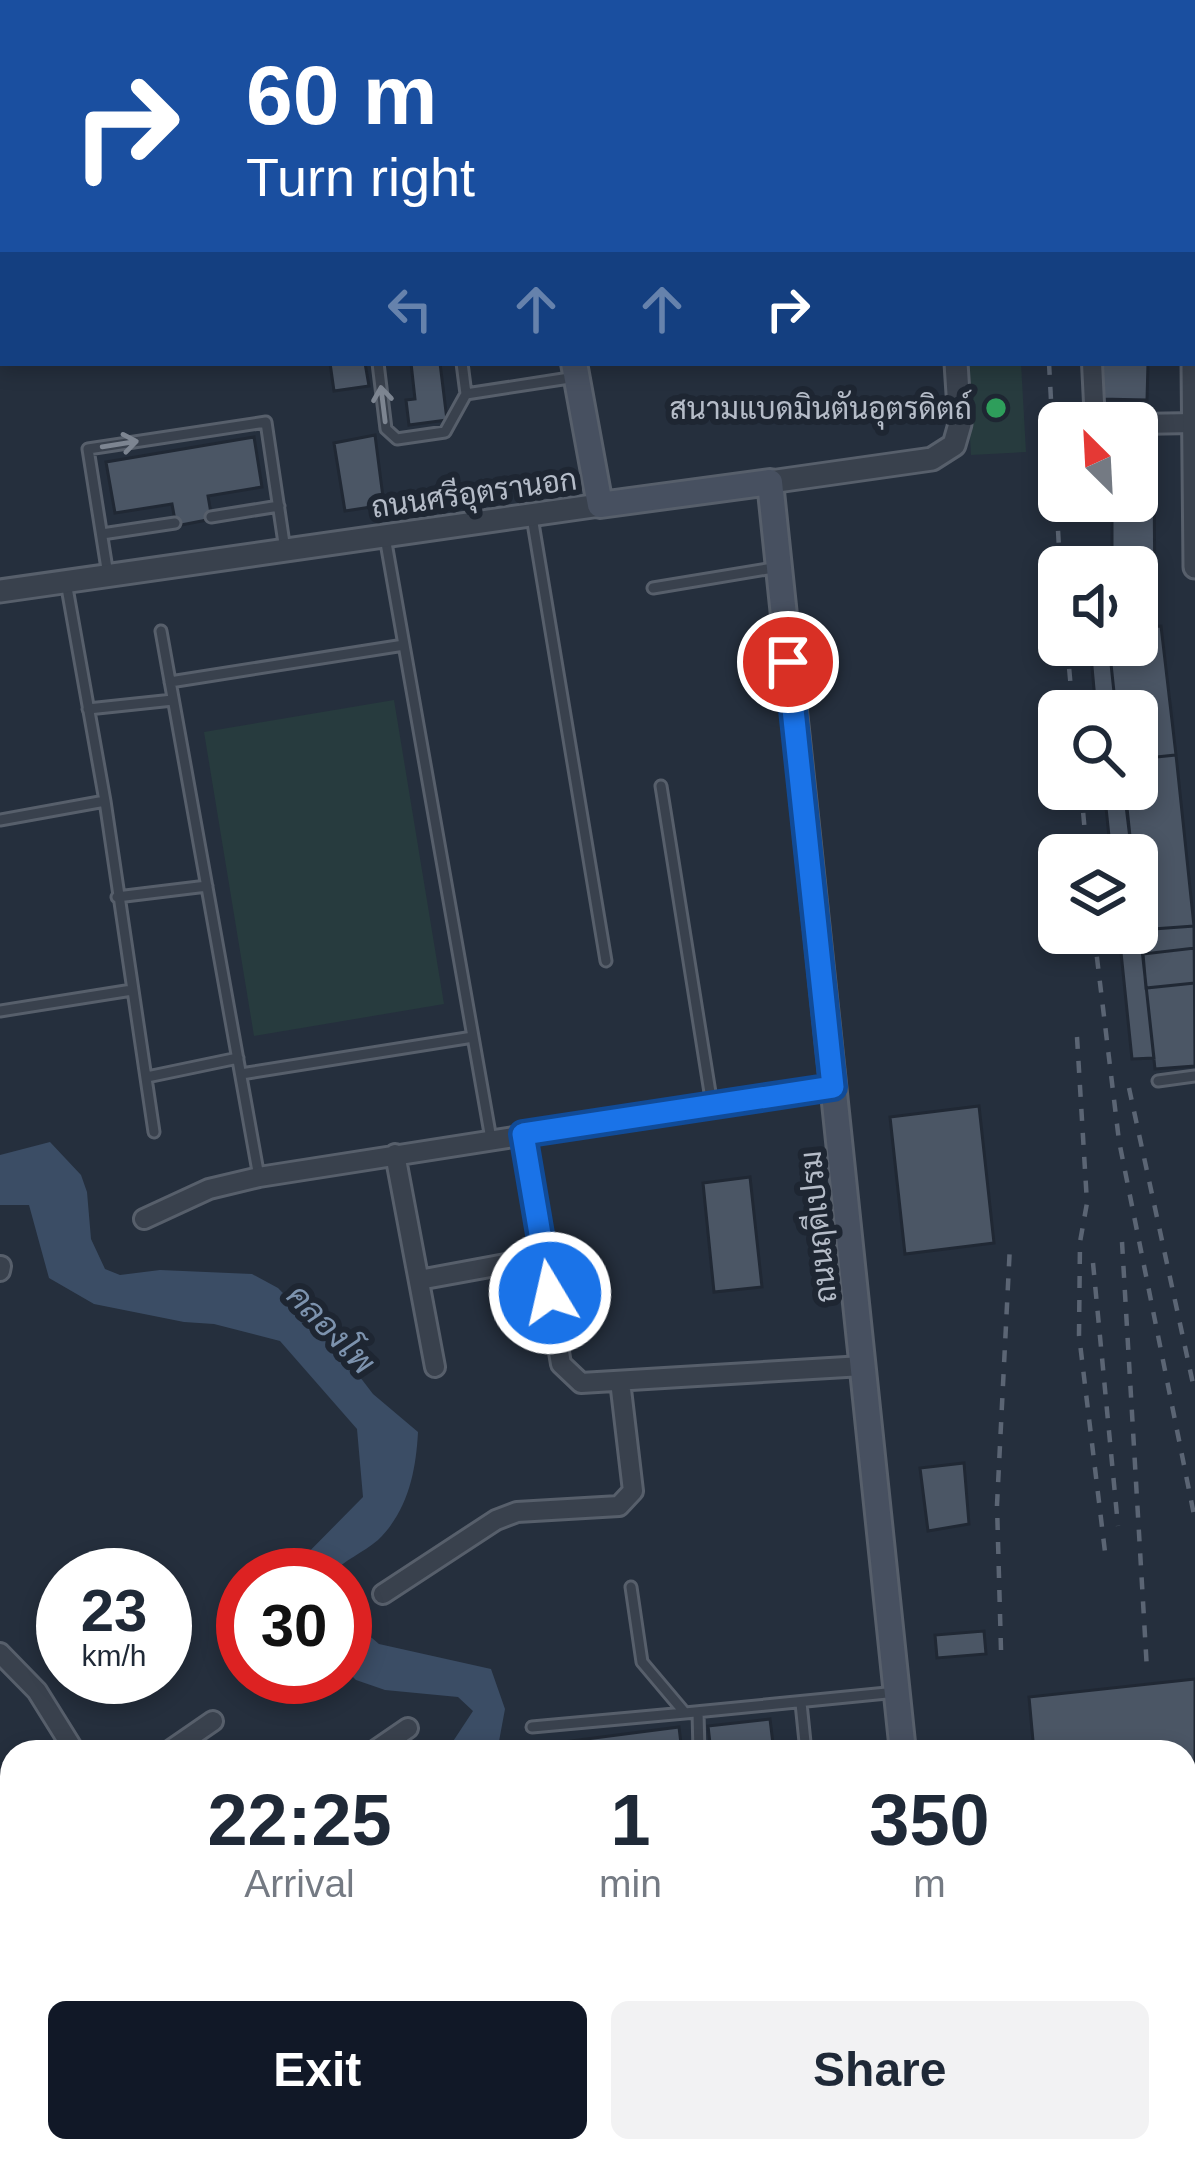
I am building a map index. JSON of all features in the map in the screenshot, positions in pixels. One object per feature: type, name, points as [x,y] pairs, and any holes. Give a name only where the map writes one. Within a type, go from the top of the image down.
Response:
[{"type":"main road","points":[[575,370],[600,505]]},
{"type":"main road","name":"ถนนศรีอุตรานอก","points":[[600,505],[770,482]]},
{"type":"main road","name":"ถนนฤดีเปรม","points":[[770,482],[902,1740]]},
{"type":"street","name":"ถนนศรีอุตรานอก","points":[[770,482],[932,459],[954,445],[960,424],[956,366]]},
{"type":"street","points":[[1092,366],[1094,402]]},
{"type":"street","points":[[1193,366],[1194,554]]},
{"type":"street","points":[[1158,424],[1195,423]]},
{"type":"street","name":"ถนนศรีอุตรานอก","points":[[0,591],[600,505]]},
{"type":"street","points":[[144,1219],[208,1189],[259,1177],[833,1087]]},
{"type":"street","points":[[523,1134],[562,1364],[581,1383],[862,1366]]},
{"type":"street","points":[[395,1154],[435,1367]]},
{"type":"street","points":[[418,1280],[544,1257]]},
{"type":"street","points":[[383,1594],[496,1520],[517,1512],[619,1506],[633,1491],[620,1381]]},
{"type":"street","points":[[0,1653],[37,1691],[68,1740]]},
{"type":"street","points":[[185,1740],[213,1721]]},
{"type":"street","points":[[390,1740],[408,1727]]},
{"type":"lane","points":[[378,366],[386,429],[398,439],[445,432],[466,394],[462,366]]},
{"type":"lane","points":[[466,394],[575,370]]},
{"type":"lane","points":[[109,574],[88,449],[266,422],[285,550]]},
{"type":"lane","points":[[212,517],[279,506]]},
{"type":"lane","points":[[532,515],[605,961]]},
{"type":"lane","points":[[102,535],[176,523]]},
{"type":"lane","points":[[385,537],[491,1139]]},
{"type":"lane","points":[[653,588],[778,567]]},
{"type":"lane","points":[[66,581],[105,801],[154,1132]]},
{"type":"lane","points":[[161,631],[259,1177]]},
{"type":"lane","points":[[170,682],[404,645]]},
{"type":"lane","points":[[88,709],[173,700]]},
{"type":"lane","points":[[661,786],[712,1106]]},
{"type":"lane","points":[[0,820],[105,801]]},
{"type":"lane","points":[[117,897],[207,886]]},
{"type":"lane","points":[[0,1011],[132,990]]},
{"type":"lane","points":[[241,1075],[473,1037]]},
{"type":"lane","points":[[147,1077],[238,1058]]},
{"type":"lane","points":[[1158,1081],[1195,1076]]},
{"type":"lane","points":[[631,1587],[642,1662],[685,1713]]},
{"type":"lane","points":[[532,1727],[897,1692]]},
{"type":"lane","points":[[801,1702],[805,1740]]},
{"type":"lane","points":[[698,1712],[699,1740]]},
{"type":"green space","name":"สนามแบดมินตันอุตรดิตถ์","points":[[966,366],[1021,366],[1026,452],[971,455]]},
{"type":"green space","points":[[394,700],[444,1004],[254,1036],[204,732]]},
{"type":"water","points":[[50,1142],[81,1175],[91,1239],[105,1269],[120,1275],[160,1270],[252,1274],[278,1288],[340,1351],[373,1394],[418,1432],[403,1503],[378,1540],[366,1548],[313,1548],[363,1497],[357,1429],[280,1341],[214,1324],[94,1304],[49,1278],[29,1205],[0,1205],[0,1155]]},
{"type":"water","points":[[372,1638],[379,1644],[491,1669],[505,1709],[499,1740],[454,1740],[473,1711],[458,1697],[372,1686]]},
{"type":"building","points":[[330,366],[366,366],[369,386],[334,391]]},
{"type":"building","points":[[411,366],[440,366],[447,420],[409,425],[406,400],[415,399]]},
{"type":"building","points":[[1101,366],[1148,366],[1147,400],[1100,399]]},
{"type":"building","points":[[375,435],[384,505],[345,511],[334,443]]},
{"type":"building","points":[[254,437],[262,487],[208,496],[212,519],[176,526],[172,504],[115,513],[106,462]]},
{"type":"building","points":[[1112,522],[1154,522],[1155,546],[1112,546]]},
{"type":"building","points":[[1158,626],[1176,755],[1158,757],[1158,690],[1114,690],[1111,666],[1158,666]]},
{"type":"building","points":[[1092,666],[1111,666],[1114,690],[1094,690]]},
{"type":"building","points":[[1176,755],[1194,926],[1158,929],[1158,834],[1130,834],[1127,810],[1158,810],[1158,757]]},
{"type":"building","points":[[1106,810],[1127,810],[1129,834],[1109,834]]},
{"type":"building","points":[[1194,926],[1195,1066],[1155,1069],[1143,954],[1158,954],[1158,929]]},
{"type":"building","points":[[1195,948],[1195,983],[1146,988],[1143,954]]},
{"type":"building","points":[[1121,954],[1143,954],[1154,1058],[1132,1059]]},
{"type":"building","points":[[979,1106],[994,1243],[905,1254],[890,1117]]},
{"type":"building","points":[[750,1177],[762,1287],[714,1292],[703,1183]]},
{"type":"building","points":[[964,1463],[969,1524],[928,1531],[920,1468]]},
{"type":"building","points":[[984,1631],[986,1654],[937,1658],[935,1635]]},
{"type":"building","points":[[1195,1679],[1195,1740],[1033,1740],[1029,1697]]},
{"type":"building","points":[[770,1719],[773,1740],[710,1740],[708,1726]]},
{"type":"building","points":[[679,1727],[681,1740],[579,1740]]},
{"type":"railway","points":[[1049,366],[1059,546]]},
{"type":"railway","points":[[1069,666],[1071,690]]},
{"type":"railway","points":[[1083,810],[1085,834]]},
{"type":"railway","points":[[1097,954],[1119,1141],[1195,1520]]},
{"type":"railway","points":[[1077,1037],[1087,1203],[1080,1242],[1079,1335],[1105,1552]]},
{"type":"railway","points":[[1129,1088],[1195,1393]]},
{"type":"railway","points":[[1122,1242],[1147,1670]]},
{"type":"railway","points":[[1001,1650],[997,1505],[1010,1245]]},
{"type":"railway","points":[[1093,1263],[1118,1526]]},
{"type":"place","name":"สนามแบดมินตันอุตรดิตถ์","points":[[996,408]]},
{"type":"route","points":[[550,1293],[523,1134],[833,1087],[788,662]]},
{"type":"water label","name":"คลองโพ","points":[[331,1329]]}]
